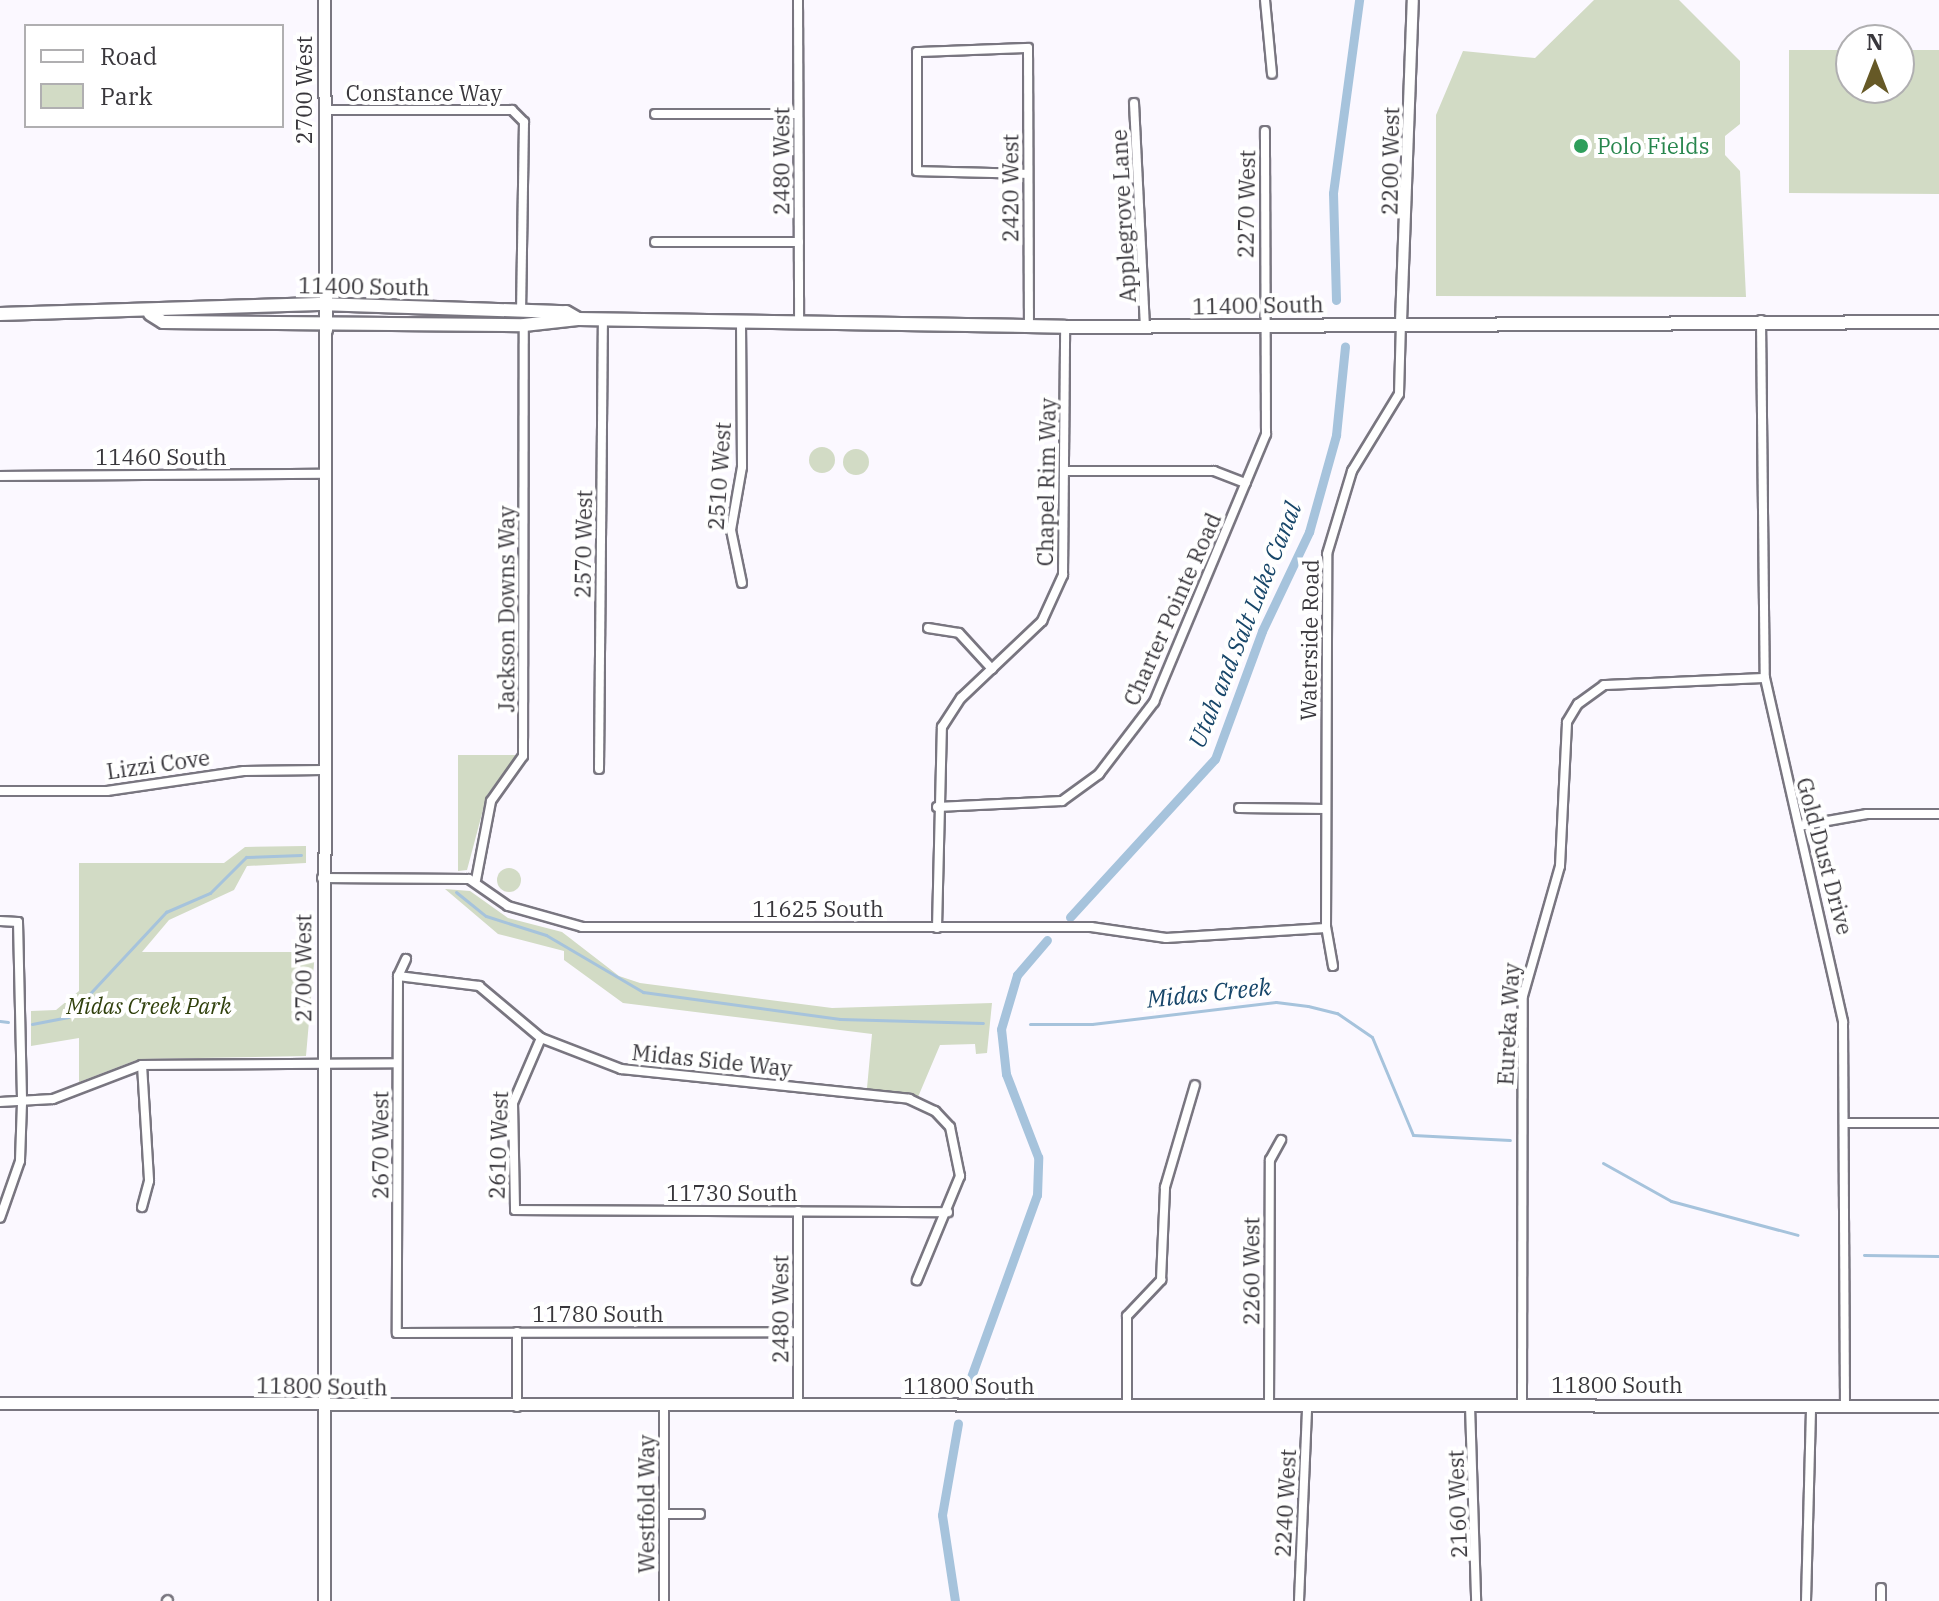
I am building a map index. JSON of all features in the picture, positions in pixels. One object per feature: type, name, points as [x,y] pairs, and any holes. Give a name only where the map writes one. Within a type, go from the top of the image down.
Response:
[{"type":"main road","name":"2700 West","points":[[324,0],[324,1601]]},
{"type":"main road","name":"11400 South","points":[[0,314],[150,314],[163,306],[324,304],[521,310],[603,321],[1029,327],[1761,319],[1939,322]]},
{"type":"main road","name":"11400 South","points":[[150,314],[163,322],[324,326],[524,325],[578,319]]},
{"type":"main road","name":"11800 South","points":[[0,1403],[517,1408],[1939,1406]]},
{"type":"street","name":"2480 West","points":[[798,0],[799,323]]},
{"type":"street","points":[[1265,0],[1272,74]]},
{"type":"street","name":"2200 West","points":[[1401,322],[1413,0]]},
{"type":"street","name":"2420 West","points":[[1028,174],[917,171],[917,52],[1028,48],[1029,327]]},
{"type":"street","name":"Applegrove Lane","points":[[1134,103],[1145,327]]},
{"type":"street","name":"Constance Way","points":[[324,110],[512,110],[524,122],[521,310]]},
{"type":"street","points":[[655,114],[798,114]]},
{"type":"street","name":"2270 West","points":[[1265,131],[1265,325]]},
{"type":"street","points":[[655,242],[799,242]]},
{"type":"street","name":"Gold Dust Drive","points":[[1761,319],[1765,678],[1838,985],[1846,1123],[1845,1404]]},
{"type":"street","name":"2570 West","points":[[599,769],[603,321]]},
{"type":"street","name":"2510 West","points":[[741,322],[742,467],[731,530],[742,583]]},
{"type":"street","name":"Waterside Road","points":[[1333,966],[1326,928],[1327,554],[1352,471],[1399,394],[1401,322]]},
{"type":"street","name":"Jackson Downs Way","points":[[476,880],[491,801],[523,756],[524,325]]},
{"type":"street","name":"Charter Pointe Road","points":[[937,807],[1041,807],[1072,796],[1099,774],[1149,712],[1268,425],[1265,325]]},
{"type":"street","name":"Chapel Rim Way","points":[[937,928],[937,807],[942,727],[992,669],[1035,629],[1058,594],[1065,471],[1065,327]]},
{"type":"street","points":[[1065,471],[1214,471],[1246,483]]},
{"type":"street","name":"11460 South","points":[[0,476],[322,474]]},
{"type":"street","points":[[928,628],[959,633],[992,669]]},
{"type":"street","name":"Eureka Way","points":[[1522,1406],[1523,996],[1560,866],[1567,722],[1578,704],[1604,685],[1765,678]]},
{"type":"street","name":"Lizzi Cove","points":[[0,791],[107,791],[244,771],[322,770]]},
{"type":"street","points":[[1239,808],[1326,809]]},
{"type":"street","points":[[1799,826],[1867,814],[1939,814]]},
{"type":"street","points":[[322,878],[476,880]]},
{"type":"street","name":"11625 South","points":[[476,880],[508,906],[582,927],[1102,928],[1166,938],[1326,928]]},
{"type":"street","points":[[0,921],[18,922],[22,1010],[20,1161],[0,1218]]},
{"type":"street","name":"2670 West","points":[[397,1333],[398,976],[406,959]]},
{"type":"street","name":"Midas Side Way","points":[[398,976],[479,986],[541,1038],[621,1069],[909,1099],[935,1111],[954,1137],[960,1176],[948,1212],[917,1280]]},
{"type":"street","name":"2610 West","points":[[515,1210],[513,1103],[541,1038]]},
{"type":"street","points":[[0,1102],[22,1103],[142,1065],[397,1063]]},
{"type":"street","points":[[142,1065],[149,1181],[142,1207]]},
{"type":"street","points":[[1127,1405],[1127,1316],[1161,1280],[1165,1187],[1195,1085]]},
{"type":"street","points":[[1846,1123],[1939,1123]]},
{"type":"street","name":"2260 West","points":[[1269,1406],[1270,1160],[1281,1140]]},
{"type":"street","name":"11730 South","points":[[515,1210],[948,1212]]},
{"type":"street","name":"2480 West","points":[[798,1211],[798,1407]]},
{"type":"street","points":[[517,1332],[517,1408]]},
{"type":"street","name":"11780 South","points":[[397,1333],[798,1332]]},
{"type":"street","name":"2160 West","points":[[1470,1405],[1476,1601]]},
{"type":"street","points":[[1806,1601],[1811,1405]]},
{"type":"street","name":"Westfold Way","points":[[664,1407],[664,1601]]},
{"type":"street","name":"2240 West","points":[[1299,1601],[1307,1407]]},
{"type":"street","points":[[664,1514],[700,1514]]},
{"type":"street","points":[[1881,1588],[1881,1601]]},
{"type":"green space","name":"Polo Fields","points":[[1594,0],[1679,0],[1740,61],[1740,124],[1725,136],[1725,155],[1740,171],[1746,297],[1436,296],[1436,115],[1463,51],[1535,58]]},
{"type":"green space","points":[[1789,50],[1835,50],[1835,104],[1915,104],[1915,50],[1939,50],[1939,194],[1789,193]]},
{"type":"green space","points":[[822,447],[831,451],[835,460],[831,469],[822,473],[813,469],[809,460],[813,451]]},
{"type":"green space","points":[[856,449],[865,453],[869,462],[865,471],[856,475],[847,471],[843,462],[847,453]]},
{"type":"green space","points":[[458,755],[517,755],[487,795],[467,870],[458,871]]},
{"type":"green space","name":"Midas Creek Park","points":[[306,846],[306,863],[247,866],[234,890],[169,920],[142,952],[315,952],[306,1056],[139,1059],[79,1082],[79,1038],[31,1046],[31,1011],[56,1010],[79,991],[79,863],[224,863],[245,847]]},
{"type":"green space","points":[[509,868],[520,875],[521,880],[514,891],[509,892],[498,885],[497,880],[504,869]]},
{"type":"green space","points":[[445,889],[470,891],[508,918],[562,932],[619,976],[640,983],[832,1008],[992,1003],[987,1053],[976,1054],[975,1044],[940,1045],[918,1097],[867,1088],[872,1034],[623,1003],[564,960],[564,951],[498,934]]},
{"type":"waterway","name":"Utah and Salt Lake Canal","points":[[1336,300],[1333,193],[1359,0]]},
{"type":"waterway","name":"Utah and Salt Lake Canal","points":[[1070,917],[1215,759],[1262,631],[1309,532],[1336,435],[1345,346]]},
{"type":"waterway","name":"Midas Creek","points":[[32,1024],[68,1017],[166,912],[210,893],[246,857],[301,855]]},
{"type":"waterway","name":"Midas Creek","points":[[456,892],[486,916],[546,935],[643,992],[840,1019],[983,1023]]},
{"type":"waterway","name":"Utah and Salt Lake Canal","points":[[967,1388],[1037,1195],[1038,1157],[1006,1074],[1001,1029],[1017,975],[1047,940]]},
{"type":"waterway","name":"Midas Creek","points":[[1030,1024],[1092,1024],[1276,1002],[1337,1013],[1372,1037],[1413,1135],[1510,1140]]},
{"type":"waterway","name":"Midas Creek","points":[[0,1021],[8,1022]]},
{"type":"waterway","name":"Midas Creek","points":[[1603,1163],[1671,1201],[1798,1235]]},
{"type":"waterway","name":"Midas Creek","points":[[1864,1255],[1939,1256]]},
{"type":"waterway","name":"Utah and Salt Lake Canal","points":[[955,1601],[942,1515],[958,1423]]},
{"type":"place","name":"Polo Fields","points":[[1581,146]]}]
